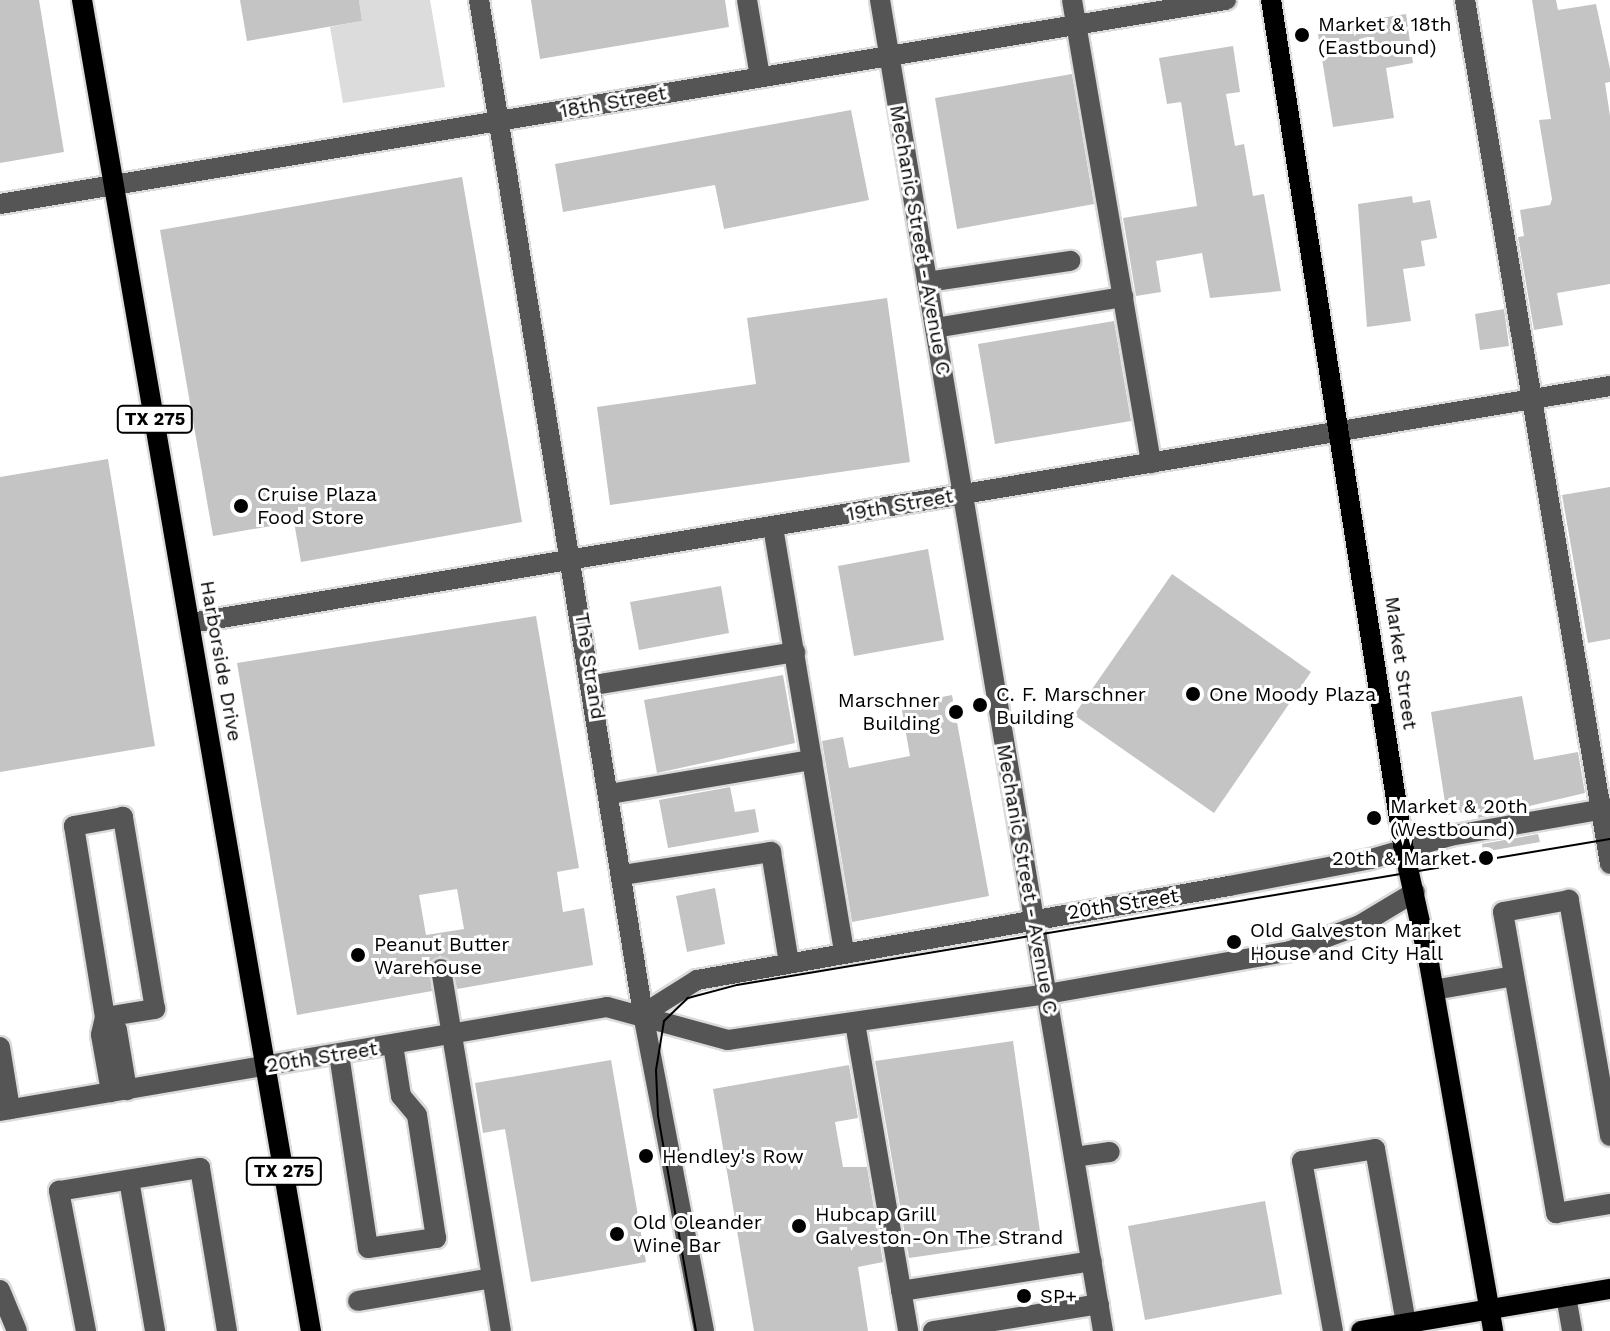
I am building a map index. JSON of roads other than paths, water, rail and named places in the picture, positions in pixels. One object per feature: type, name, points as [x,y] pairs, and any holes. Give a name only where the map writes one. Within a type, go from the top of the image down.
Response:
[{"type":"main road","name":"Harborside Drive","points":[[82,0],[311,1331]]},
{"type":"main road","name":"Market Street","points":[[1271,0],[1342,432],[1404,850],[1434,990],[1493,1331]]},
{"type":"main road","points":[[1364,1331],[1610,1289]]},
{"type":"street","name":"The Strand","points":[[479,0],[594,685],[643,1014],[704,1331]]},
{"type":"street","points":[[747,0],[760,77]]},
{"type":"street","name":"Mechanic Street - Avenue C","points":[[880,0],[1103,1331]]},
{"type":"street","points":[[1072,0],[1151,463]]},
{"type":"street","name":"18th Street","points":[[0,204],[1226,0]]},
{"type":"street","points":[[1465,0],[1531,400],[1606,809],[1610,864]]},
{"type":"street","points":[[927,282],[1070,261]]},
{"type":"street","points":[[935,328],[1123,297]]},
{"type":"street","name":"19th Street","points":[[191,623],[574,562],[1610,386]]},
{"type":"street","points":[[773,527],[844,953]]},
{"type":"street","points":[[594,685],[795,652]]},
{"type":"street","points":[[610,794],[812,760]]},
{"type":"street","name":"20th Street","points":[[643,1014],[697,980],[1404,850],[1450,836],[1606,809]]},
{"type":"street","points":[[105,1022],[155,1009],[123,817],[74,826],[105,1022],[101,1035],[119,1091]]},
{"type":"street","points":[[622,875],[771,852],[789,963]]},
{"type":"street","name":"20th Street","points":[[5,1110],[607,1007],[643,1014],[710,1039],[728,1040],[1047,994],[1290,951],[1360,925],[1415,892]]},
{"type":"street","points":[[1610,1136],[1569,900],[1503,912],[1556,1213],[1610,1204]]},
{"type":"street","points":[[441,969],[501,1331]]},
{"type":"street","points":[[1434,990],[1514,976]]},
{"type":"street","points":[[855,1023],[908,1331]]},
{"type":"street","points":[[339,1054],[368,1248],[436,1238],[417,1115],[401,1096],[393,1045]]},
{"type":"street","points":[[0,1047],[5,1110]]},
{"type":"street","points":[[1333,1331],[1302,1161],[1375,1149],[1406,1323]]},
{"type":"street","points":[[1074,1157],[1110,1152]]},
{"type":"street","points":[[86,1331],[59,1191],[200,1168],[227,1331]]},
{"type":"street","points":[[129,1180],[155,1331]]},
{"type":"street","points":[[901,1291],[1092,1261]]},
{"type":"street","points":[[358,1301],[492,1278]]},
{"type":"street","points":[[0,1290],[17,1331]]},
{"type":"street","points":[[1566,1296],[1572,1331]]},
{"type":"street","points":[[933,1331],[1099,1304]]},
{"type":"tram line","points":[[696,1331],[658,1116],[656,1070],[664,1021],[688,998],[737,985],[1610,839]]},
{"type":"place","name":"Market & 18th (Eastbound)","points":[[1302,35]]},
{"type":"place","name":"Cruise Plaza Food Store","points":[[241,506]]},
{"type":"place","name":"One Moody Plaza","points":[[1193,694]]},
{"type":"place","name":"C. F. Marschner Building","points":[[980,705]]},
{"type":"place","name":"Marschner Building","points":[[956,712]]},
{"type":"place","name":"Market & 20th (Westbound)","points":[[1374,818]]},
{"type":"place","name":"20th & Market","points":[[1486,858]]},
{"type":"place","name":"Old Galveston Market House and City Hall","points":[[1234,942]]},
{"type":"place","name":"Peanut Butter Warehouse","points":[[358,955]]},
{"type":"place","name":"Hendley's Row","points":[[646,1156]]},
{"type":"place","name":"Hubcap Grill Galveston-On The Strand","points":[[799,1226]]},
{"type":"place","name":"Old Oleander Wine Bar","points":[[617,1234]]},
{"type":"place","name":"SP+","points":[[1024,1296]]}]
